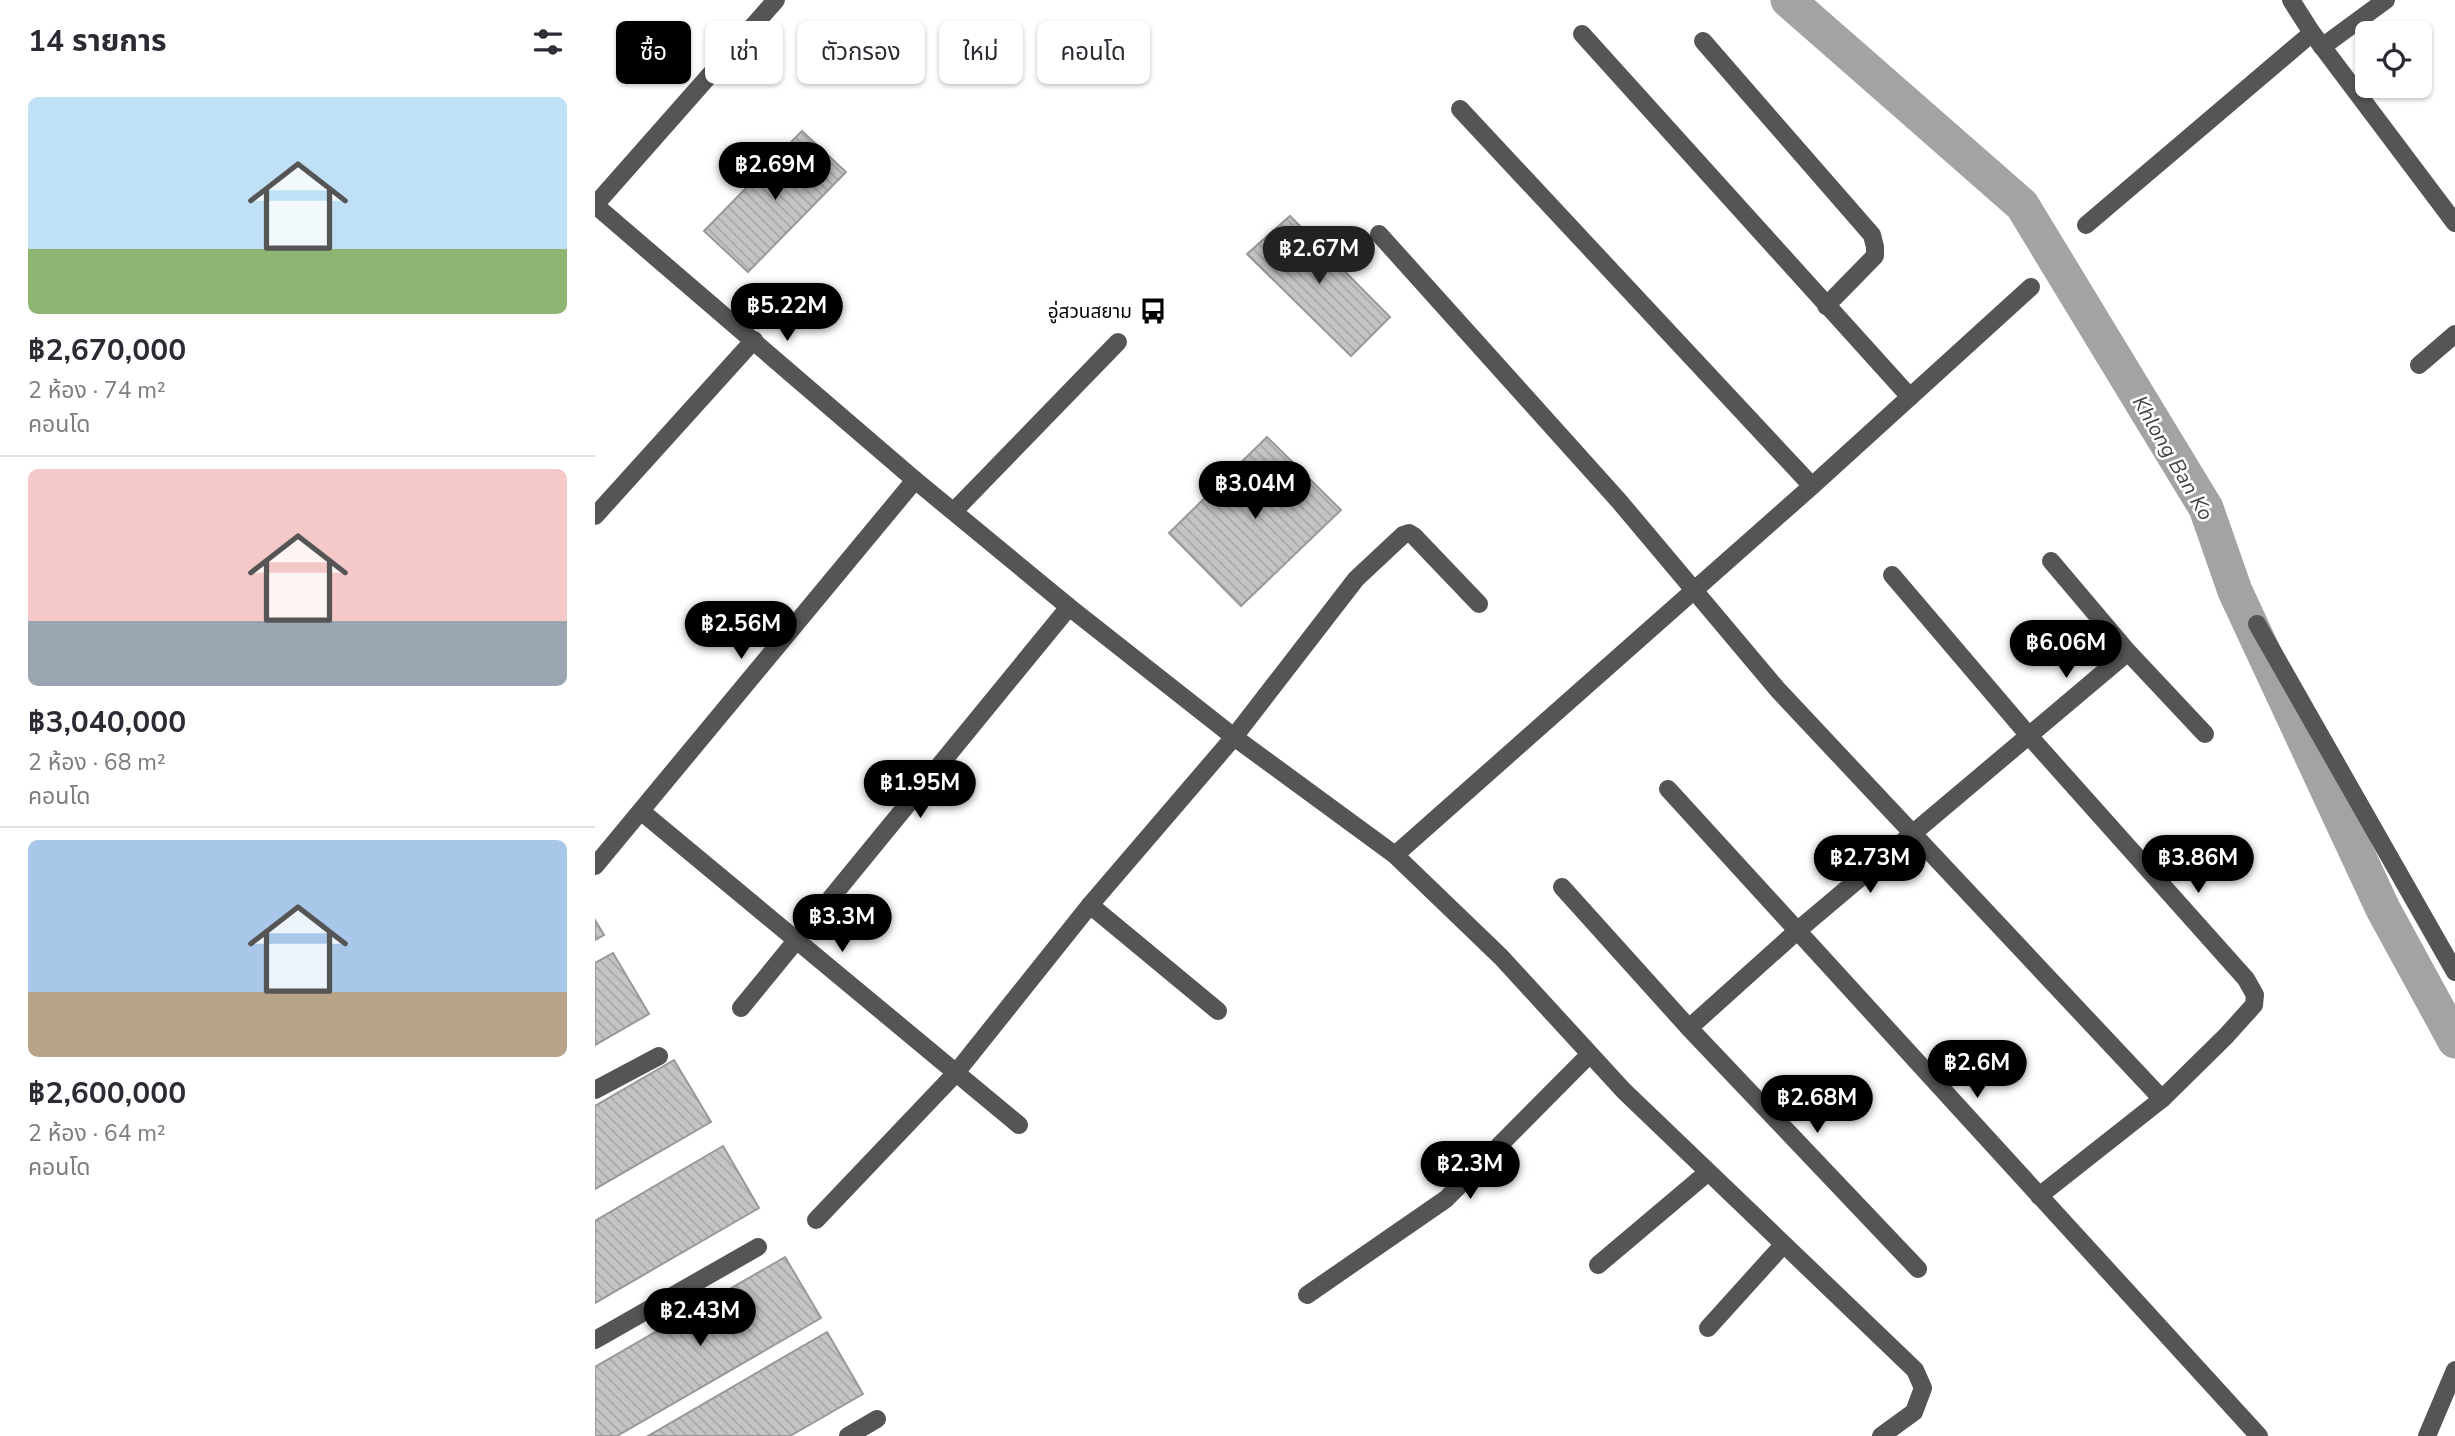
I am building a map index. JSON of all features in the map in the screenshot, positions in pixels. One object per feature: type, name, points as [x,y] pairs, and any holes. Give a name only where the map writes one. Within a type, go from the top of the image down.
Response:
[{"type":"street","points":[[776,0],[595,205],[915,480],[1069,607],[1234,737],[1395,855],[1501,957],[1589,1055],[1707,1173],[1915,1370],[1923,1388],[1914,1412],[1881,1436]]},
{"type":"street","points":[[2291,0],[2317,40],[2455,223]]},
{"type":"street","points":[[2086,225],[2317,40],[2386,0]]},
{"type":"street","points":[[1582,34],[1910,397]]},
{"type":"street","points":[[1703,41],[1872,235],[1875,256],[1826,306]]},
{"type":"street","points":[[1460,109],[1812,486]]},
{"type":"street","points":[[1379,233],[1619,501],[1777,690],[2162,1099]]},
{"type":"street","points":[[1395,855],[1812,486],[2031,287]]},
{"type":"street","points":[[2419,365],[2455,334]]},
{"type":"street","points":[[595,516],[754,340]]},
{"type":"street","points":[[954,511],[1118,342]]},
{"type":"street","points":[[595,866],[915,480]]},
{"type":"street","points":[[816,1220],[955,1074],[1090,905],[1234,737],[1356,579],[1403,535],[1409,533],[1414,536],[1479,604]]},
{"type":"street","points":[[2051,561],[2128,652],[2204,734]]},
{"type":"street","points":[[1892,575],[2030,737],[2246,979],[2255,995],[2254,1005],[2233,1029],[2162,1099],[2039,1196]]},
{"type":"street","points":[[741,1008],[1069,607]]},
{"type":"street","points":[[2257,624],[2455,972]]},
{"type":"street","points":[[1689,1028],[1797,931],[2128,652]]},
{"type":"street","points":[[1668,789],[2259,1436]]},
{"type":"street","points":[[642,812],[1019,1125]]},
{"type":"street","points":[[1562,887],[1689,1028],[1918,1269]]},
{"type":"street","points":[[1090,905],[1218,1011]]},
{"type":"street","points":[[1307,1294],[1446,1199],[1589,1055]]},
{"type":"street","points":[[595,1090],[659,1056]]},
{"type":"street","points":[[1598,1265],[1707,1173]]},
{"type":"street","points":[[1708,1328],[1783,1245]]},
{"type":"street","points":[[595,1339],[758,1247]]},
{"type":"street","points":[[2427,1436],[2455,1370]]},
{"type":"street","points":[[848,1436],[877,1419]]},
{"type":"building","points":[[802,131],[846,172],[748,272],[704,231]]},
{"type":"building","points":[[1290,216],[1390,317],[1351,356],[1247,254]]},
{"type":"building","points":[[1267,437],[1341,510],[1241,606],[1169,533]]},
{"type":"building","points":[[595,920],[604,935],[595,940]]},
{"type":"building","points":[[613,953],[649,1014],[595,1045],[595,963]]},
{"type":"building","points":[[674,1060],[711,1122],[595,1189],[595,1106]]},
{"type":"building","points":[[723,1146],[759,1208],[595,1303],[595,1221]]},
{"type":"building","points":[[785,1257],[821,1318],[617,1436],[595,1436],[595,1367]]},
{"type":"building","points":[[827,1332],[863,1394],[790,1436],[648,1436]]},
{"type":"waterway","name":"Khlong Ban Ko","points":[[1788,0],[2022,205],[2206,508],[2235,591],[2383,909],[2455,1041]]},
{"type":"place","name":"อู่สวนสยาม","points":[[1153,311]]}]
